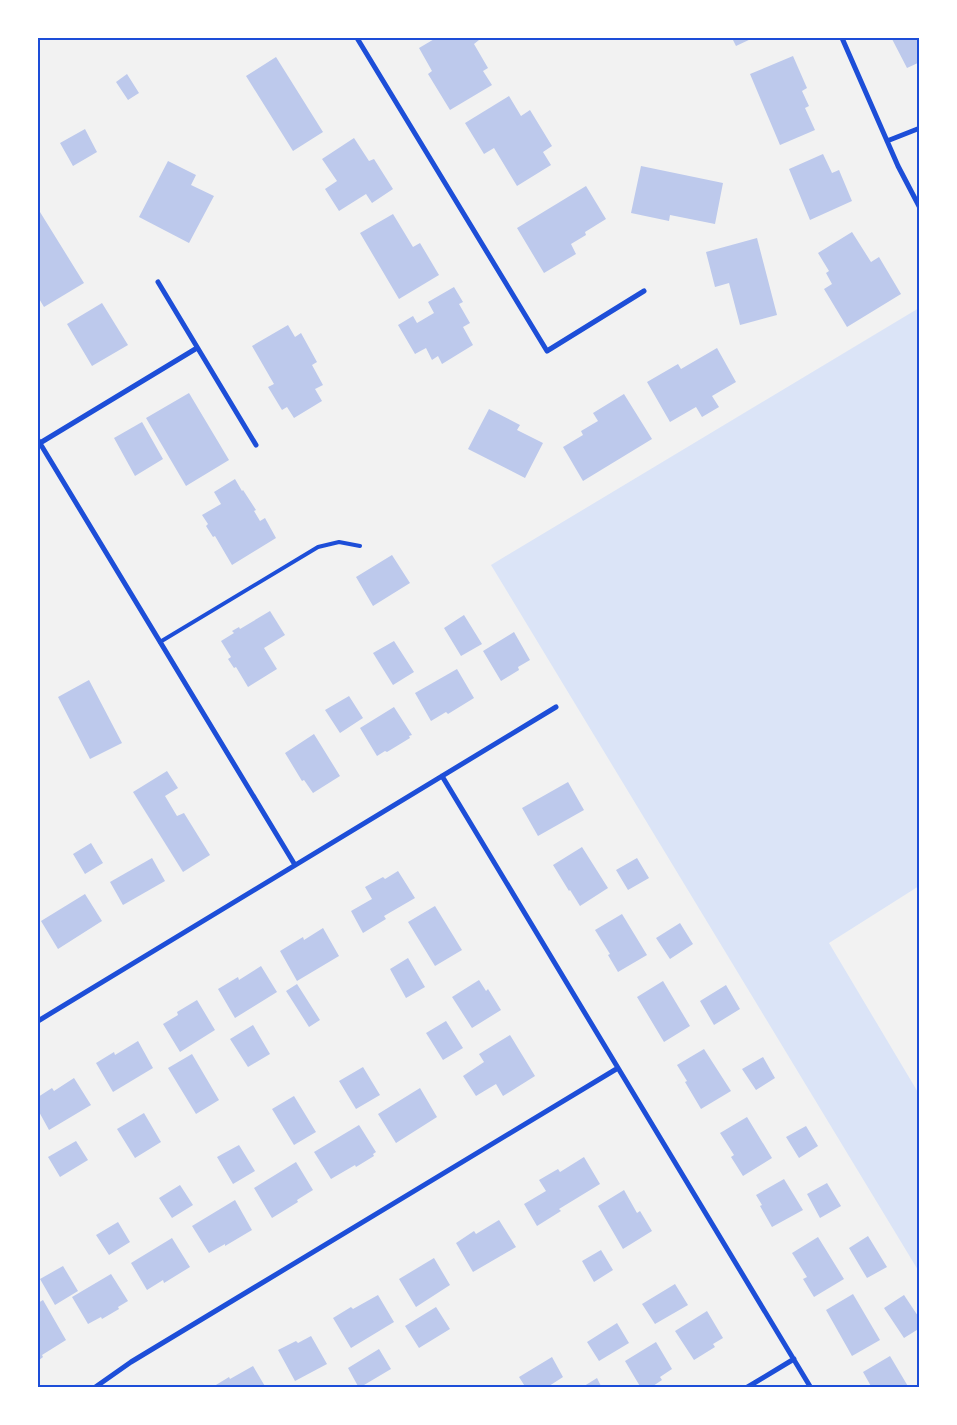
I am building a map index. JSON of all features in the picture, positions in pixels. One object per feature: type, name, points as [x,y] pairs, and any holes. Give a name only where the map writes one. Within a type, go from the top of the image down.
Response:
[{"type":"street","points":[[357,38],[546,351],[644,291]]},
{"type":"street","points":[[842,38],[908,187],[920,208]]},
{"type":"street","points":[[887,141],[920,128]]},
{"type":"street","points":[[158,282],[256,445]]},
{"type":"street","points":[[197,348],[39,442],[295,865]]},
{"type":"street","points":[[38,1021],[556,707]]},
{"type":"street","points":[[442,776],[811,1388]]},
{"type":"street","points":[[94,1388],[131,1362],[618,1068]]},
{"type":"street","points":[[746,1388],[794,1359]]},
{"type":"lane","points":[[160,642],[318,547],[339,542],[360,546]]},
{"type":"shaded area","points":[[919,308],[919,886],[829,943],[919,1094],[920,1269],[918,1270],[491,565]]},
{"type":"building","points":[[436,38],[478,38],[479,40],[474,44],[488,68],[483,71],[492,85],[450,110],[428,74],[432,71],[419,48]]},
{"type":"building","points":[[732,38],[753,38],[736,46]]},
{"type":"building","points":[[920,38],[920,62],[907,68],[892,39]]},
{"type":"building","points":[[793,56],[807,88],[802,91],[809,106],[805,108],[815,130],[780,145],[750,74]]},
{"type":"building","points":[[276,57],[323,132],[293,151],[246,76]]},
{"type":"building","points":[[127,74],[139,93],[128,100],[116,82]]},
{"type":"building","points":[[509,96],[521,116],[530,110],[552,146],[543,152],[551,165],[517,186],[494,148],[484,154],[465,123]]},
{"type":"building","points":[[85,129],[97,152],[73,166],[60,143]]},
{"type":"building","points":[[354,138],[369,161],[374,159],[393,189],[372,203],[366,194],[339,211],[325,189],[337,181],[322,159]]},
{"type":"building","points":[[823,154],[832,173],[839,170],[852,201],[810,220],[789,169]]},
{"type":"building","points":[[168,161],[196,175],[191,185],[214,196],[189,243],[139,217]]},
{"type":"building","points":[[641,166],[723,183],[715,224],[670,215],[669,221],[631,213]]},
{"type":"building","points":[[586,186],[606,219],[585,232],[586,235],[571,244],[576,254],[544,273],[517,228]]},
{"type":"building","points":[[40,212],[84,283],[44,307],[38,297],[38,214]]},
{"type":"building","points":[[393,214],[413,247],[420,243],[439,275],[399,299],[360,233]]},
{"type":"building","points":[[852,232],[871,262],[879,257],[901,294],[847,327],[824,289],[832,284],[826,273],[829,271],[818,253]]},
{"type":"building","points":[[757,238],[777,315],[740,325],[729,283],[715,287],[706,252]]},
{"type":"building","points":[[454,287],[463,302],[459,304],[470,323],[463,327],[473,345],[442,364],[438,356],[432,360],[426,348],[415,354],[398,325],[413,316],[417,323],[434,313],[428,302]]},
{"type":"building","points":[[102,303],[128,345],[92,366],[67,324]]},
{"type":"building","points":[[288,325],[295,337],[301,333],[317,362],[312,365],[323,385],[315,389],[322,401],[294,418],[287,407],[282,410],[268,387],[274,384],[252,346]]},
{"type":"building","points":[[717,348],[736,382],[712,396],[719,407],[702,417],[696,407],[670,422],[647,382],[678,364],[681,369]]},
{"type":"building","points":[[189,393],[229,460],[186,486],[146,418]]},
{"type":"building","points":[[624,394],[652,439],[583,481],[563,447],[583,435],[581,431],[598,421],[593,413]]},
{"type":"building","points":[[489,409],[520,425],[517,430],[543,443],[525,478],[468,449]]},
{"type":"building","points":[[142,422],[163,459],[135,476],[114,438]]},
{"type":"building","points":[[235,479],[256,510],[254,511],[260,521],[265,518],[276,538],[232,565],[215,536],[213,537],[206,526],[208,524],[202,515],[221,504],[214,492]]},
{"type":"building","points":[[392,555],[410,583],[373,606],[356,577]]},
{"type":"building","points":[[270,611],[285,635],[264,648],[277,669],[248,687],[236,667],[234,668],[228,659],[231,657],[221,641],[234,633],[232,631],[239,627],[240,629]]},
{"type":"building","points":[[464,615],[482,644],[461,656],[444,628]]},
{"type":"building","points":[[514,632],[530,660],[518,667],[519,670],[501,681],[483,651]]},
{"type":"building","points":[[394,641],[414,672],[393,685],[373,653]]},
{"type":"building","points":[[457,669],[474,698],[448,714],[446,712],[431,721],[415,693]]},
{"type":"building","points":[[89,680],[122,743],[90,759],[58,697]]},
{"type":"building","points":[[349,696],[363,718],[340,733],[325,710]]},
{"type":"building","points":[[394,707],[412,735],[387,752],[385,751],[377,756],[360,728]]},
{"type":"building","points":[[314,734],[340,776],[313,793],[304,780],[302,781],[285,753]]},
{"type":"building","points":[[167,771],[178,788],[165,796],[177,816],[184,813],[210,855],[183,872],[133,792]]},
{"type":"building","points":[[568,782],[584,810],[538,836],[522,808]]},
{"type":"building","points":[[91,843],[103,863],[85,874],[73,854]]},
{"type":"building","points":[[582,847],[608,888],[580,906],[553,865]]},
{"type":"building","points":[[152,858],[165,881],[123,905],[110,882]]},
{"type":"building","points":[[637,858],[649,878],[628,890],[616,870]]},
{"type":"building","points":[[398,871],[415,898],[384,916],[386,919],[363,933],[351,911],[372,899],[365,887],[383,877],[385,879]]},
{"type":"building","points":[[85,894],[102,921],[58,949],[41,921]]},
{"type":"building","points":[[435,906],[462,950],[435,966],[408,922]]},
{"type":"building","points":[[622,914],[647,955],[618,972],[608,955],[610,954],[595,930]]},
{"type":"building","points":[[680,923],[693,944],[670,959],[656,938]]},
{"type":"building","points":[[323,928],[339,956],[297,981],[280,951],[303,937],[304,940]]},
{"type":"building","points":[[408,958],[425,987],[406,998],[390,969]]},
{"type":"building","points":[[261,966],[277,992],[235,1018],[218,989],[238,977],[239,980]]},
{"type":"building","points":[[479,980],[486,991],[488,989],[501,1010],[472,1028],[452,997]]},
{"type":"building","points":[[663,981],[690,1026],[664,1042],[637,997]]},
{"type":"building","points":[[297,984],[320,1020],[309,1027],[286,991]]},
{"type":"building","points":[[726,985],[740,1009],[714,1025],[700,1001]]},
{"type":"building","points":[[197,1000],[215,1030],[180,1052],[163,1024],[178,1015],[177,1012]]},
{"type":"building","points":[[446,1021],[463,1048],[443,1060],[426,1033]]},
{"type":"building","points":[[253,1025],[270,1054],[248,1067],[230,1039]]},
{"type":"building","points":[[510,1035],[535,1076],[503,1096],[496,1084],[476,1096],[463,1076],[484,1062],[479,1054]]},
{"type":"building","points":[[138,1041],[153,1068],[113,1092],[96,1063],[114,1052],[115,1055]]},
{"type":"building","points":[[704,1049],[731,1091],[701,1109],[677,1065]]},
{"type":"building","points":[[192,1054],[219,1100],[196,1114],[168,1068]]},
{"type":"building","points":[[763,1057],[775,1078],[756,1090],[742,1069]]},
{"type":"building","points":[[363,1067],[380,1095],[356,1109],[339,1081]]},
{"type":"building","points":[[74,1078],[91,1105],[49,1130],[38,1110],[38,1097],[52,1088],[54,1091]]},
{"type":"building","points":[[420,1088],[437,1117],[396,1143],[378,1114]]},
{"type":"building","points":[[294,1096],[316,1132],[294,1145],[272,1109]]},
{"type":"building","points":[[144,1113],[161,1142],[135,1158],[117,1129]]},
{"type":"building","points":[[747,1117],[772,1158],[743,1176],[731,1157],[734,1155],[720,1133]]},
{"type":"building","points":[[359,1125],[376,1152],[373,1154],[374,1156],[331,1179],[314,1152]]},
{"type":"building","points":[[806,1126],[818,1146],[799,1158],[786,1137]]},
{"type":"building","points":[[76,1141],[88,1160],[60,1177],[48,1157]]},
{"type":"building","points":[[239,1145],[255,1171],[233,1184],[217,1157]]},
{"type":"building","points":[[584,1157],[600,1184],[559,1209],[561,1211],[537,1226],[524,1204],[546,1191],[539,1180],[558,1169],[560,1172]]},
{"type":"building","points":[[296,1162],[313,1190],[272,1218],[254,1188]]},
{"type":"building","points":[[784,1179],[803,1210],[772,1227],[756,1195]]},
{"type":"building","points":[[827,1183],[841,1206],[820,1218],[807,1194]]},
{"type":"building","points":[[180,1185],[193,1205],[172,1218],[159,1198]]},
{"type":"building","points":[[624,1190],[637,1213],[640,1211],[652,1231],[623,1249],[598,1206]]},
{"type":"building","points":[[235,1200],[252,1230],[209,1253],[192,1226]]},
{"type":"building","points":[[499,1220],[516,1247],[473,1272],[456,1243],[474,1231],[476,1234]]},
{"type":"building","points":[[118,1222],[130,1242],[109,1255],[96,1235]]},
{"type":"building","points":[[868,1236],[887,1267],[867,1278],[849,1248]]},
{"type":"building","points":[[818,1237],[844,1279],[814,1297],[803,1279],[807,1277],[792,1253]]},
{"type":"building","points":[[172,1238],[190,1267],[164,1283],[163,1280],[147,1290],[131,1263]]},
{"type":"building","points":[[601,1250],[613,1270],[594,1282],[582,1261]]},
{"type":"building","points":[[434,1258],[450,1285],[416,1307],[399,1279]]},
{"type":"building","points":[[63,1266],[78,1291],[55,1305],[40,1279]]},
{"type":"building","points":[[111,1274],[128,1301],[102,1319],[101,1317],[88,1324],[72,1297]]},
{"type":"building","points":[[675,1284],[688,1305],[655,1324],[642,1304]]},
{"type":"building","points":[[853,1294],[880,1340],[852,1356],[826,1310]]},
{"type":"building","points":[[378,1295],[394,1322],[351,1348],[333,1318],[351,1307],[353,1309]]},
{"type":"building","points":[[904,1295],[920,1319],[920,1328],[904,1338],[884,1308]]},
{"type":"building","points":[[43,1300],[66,1340],[42,1355],[43,1357],[38,1361],[38,1303]]},
{"type":"building","points":[[436,1307],[450,1329],[419,1348],[405,1326]]},
{"type":"building","points":[[707,1311],[723,1338],[713,1344],[715,1347],[694,1360],[675,1331]]},
{"type":"building","points":[[617,1323],[629,1343],[599,1361],[587,1342]]},
{"type":"building","points":[[311,1336],[327,1364],[295,1381],[278,1350]]},
{"type":"building","points":[[656,1342],[672,1369],[660,1377],[662,1380],[650,1388],[641,1388],[625,1361]]},
{"type":"building","points":[[379,1349],[391,1369],[359,1388],[348,1368]]},
{"type":"building","points":[[890,1356],[909,1388],[872,1388],[863,1372]]},
{"type":"building","points":[[552,1357],[563,1377],[546,1388],[526,1388],[519,1377]]},
{"type":"building","points":[[253,1366],[266,1388],[211,1388],[229,1377],[230,1379]]},
{"type":"building","points":[[597,1378],[602,1388],[581,1388]]}]
